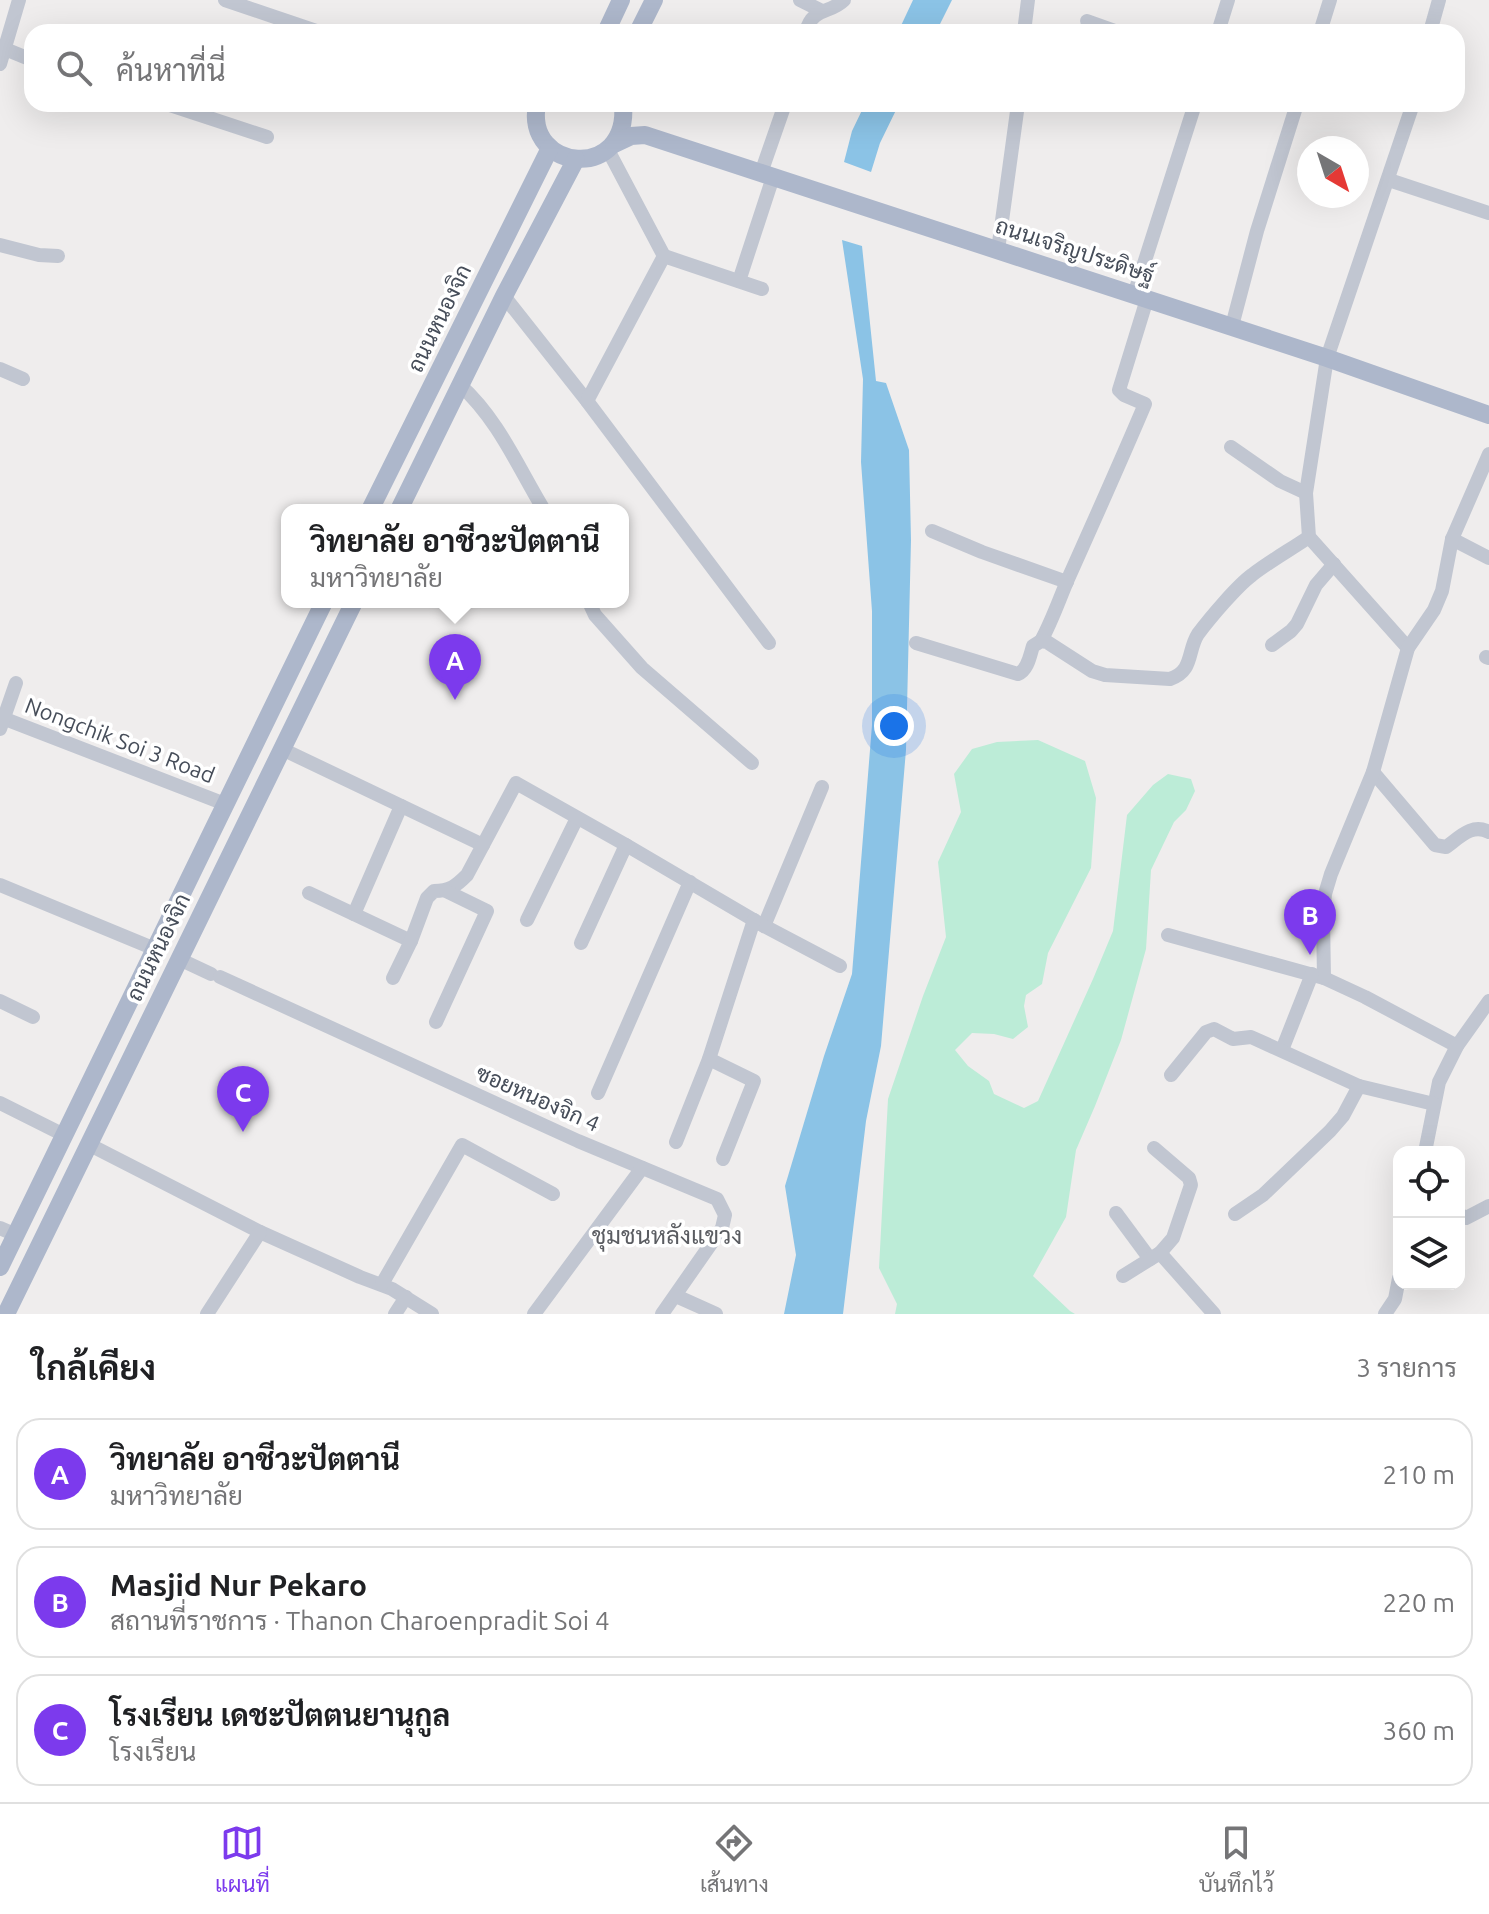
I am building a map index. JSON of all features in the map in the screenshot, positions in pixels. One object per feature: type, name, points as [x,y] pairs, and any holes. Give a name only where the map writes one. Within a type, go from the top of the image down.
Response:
[{"type":"main road","points":[[610,24],[621,0]]},
{"type":"main road","points":[[642,24],[654,0]]},
{"type":"main road","points":[[537,112],[541,136],[550,148],[562,156],[576,159],[590,158],[631,136],[645,135]]},
{"type":"main road","points":[[611,147],[621,132],[624,112]]},
{"type":"main road","points":[[627,112],[645,135]]},
{"type":"main road","name":"ถนนเจริญประดิษฐ์","points":[[645,135],[1232,326],[1489,415]]},
{"type":"main road","name":"ถนนหนองจิก","points":[[373,504],[550,148]]},
{"type":"main road","points":[[402,504],[504,296],[576,159]]},
{"type":"main road","name":"ถนนหนองจิก","points":[[0,1267],[8,1232],[64,1135],[321,608]]},
{"type":"main road","name":"ถนนหนองจิก","points":[[6,1314],[351,608]]},
{"type":"main road","points":[[301,649],[324,663]]},
{"type":"main road","points":[[155,949],[179,959]]},
{"type":"street","points":[[0,64],[19,0]]},
{"type":"street","points":[[225,0],[296,24]]},
{"type":"street","points":[[800,0],[822,11]]},
{"type":"street","points":[[808,24],[822,11],[844,0]]},
{"type":"street","points":[[1025,24],[1028,0]]},
{"type":"street","points":[[1220,24],[1228,0]]},
{"type":"street","points":[[1322,24],[1330,0]]},
{"type":"street","points":[[1432,24],[1439,0]]},
{"type":"street","points":[[1087,21],[1095,24]]},
{"type":"street","points":[[5,49],[24,57]]},
{"type":"street","points":[[191,112],[267,137]]},
{"type":"street","points":[[739,281],[783,112]]},
{"type":"street","points":[[998,250],[1017,112]]},
{"type":"street","points":[[916,643],[1018,674],[1023,672],[1033,646],[1041,641],[1049,626],[1145,404],[1119,390],[1141,297],[1193,112]]},
{"type":"street","points":[[1232,326],[1257,231],[1294,112]]},
{"type":"street","points":[[1408,648],[1309,537],[1306,493],[1327,358],[1410,112]]},
{"type":"street","points":[[611,147],[664,256],[762,289]]},
{"type":"street","points":[[1389,180],[1489,213]]},
{"type":"street","points":[[0,245],[39,255],[58,256]]},
{"type":"street","points":[[587,401],[664,256]]},
{"type":"street","points":[[504,296],[769,643]]},
{"type":"street","points":[[0,369],[23,379]]},
{"type":"street","points":[[460,385],[504,437],[541,504]]},
{"type":"street","points":[[1231,447],[1280,481],[1306,493]]},
{"type":"street","points":[[1282,1050],[1318,976],[1325,894],[1373,772],[1408,648],[1434,610],[1442,591],[1452,539],[1489,454]]},
{"type":"street","points":[[932,531],[1067,582]]},
{"type":"street","points":[[1041,641],[1092,671],[1105,675],[1170,679],[1179,676],[1186,668],[1196,637],[1240,586],[1309,537]]},
{"type":"street","points":[[1452,539],[1489,558]]},
{"type":"street","points":[[1272,645],[1297,624],[1316,585],[1334,564]]},
{"type":"street","points":[[592,608],[642,668],[752,763]]},
{"type":"street","points":[[1,722],[16,683]]},
{"type":"street","name":"Nongchik Soi 3 Road","points":[[1,722],[225,804]]},
{"type":"street","points":[[282,749],[483,845]]},
{"type":"street","points":[[1373,772],[1435,845],[1446,847],[1468,830],[1481,827],[1489,832]]},
{"type":"street","points":[[446,891],[467,875],[516,783],[840,966]]},
{"type":"street","points":[[676,1142],[759,923],[822,787]]},
{"type":"street","points":[[354,914],[401,806]]},
{"type":"street","points":[[527,920],[577,818]]},
{"type":"street","points":[[581,943],[626,845]]},
{"type":"street","points":[[598,1093],[690,882]]},
{"type":"street","points":[[0,885],[155,949]]},
{"type":"street","points":[[393,978],[427,898],[434,891],[446,891],[487,911],[436,1022]]},
{"type":"street","points":[[309,893],[411,941]]},
{"type":"street","points":[[1168,935],[1318,976],[1457,1046]]},
{"type":"street","name":"ซอยหนองจิก 4","points":[[179,959],[578,1141],[717,1199],[725,1215],[722,1228],[662,1314]]},
{"type":"street","points":[[0,1001],[33,1017]]},
{"type":"street","points":[[1426,1146],[1439,1082],[1457,1046],[1489,1001]]},
{"type":"street","points":[[1171,1075],[1214,1029],[1233,1039],[1251,1037],[1359,1086],[1434,1104]]},
{"type":"street","points":[[709,1059],[754,1081],[723,1159]]},
{"type":"street","points":[[1235,1214],[1263,1195],[1330,1131],[1343,1116],[1359,1086]]},
{"type":"street","points":[[0,1103],[64,1135]]},
{"type":"street","points":[[90,1145],[260,1232],[382,1284],[432,1314]]},
{"type":"street","points":[[382,1284],[462,1145],[553,1194]]},
{"type":"street","points":[[1123,1276],[1155,1256],[1173,1238],[1191,1185],[1189,1178],[1154,1148]]},
{"type":"street","points":[[534,1314],[642,1168]]},
{"type":"street","points":[[1465,1217],[1489,1206]]},
{"type":"street","points":[[1116,1213],[1211,1313]]},
{"type":"street","points":[[207,1314],[260,1232]]},
{"type":"street","points":[[1385,1314],[1395,1299],[1397,1290]]},
{"type":"street","points":[[676,1296],[716,1314]]},
{"type":"street","points":[[395,1314],[406,1297]]},
{"type":"green space","points":[[1038,740],[1085,761],[1096,798],[1091,868],[1048,953],[1042,984],[1026,995],[1024,1006],[1028,1027],[1013,1039],[972,1033],[955,1050],[968,1066],[989,1081],[994,1094],[1024,1108],[1038,1101],[1113,931],[1127,815],[1153,785],[1168,774],[1191,779],[1195,791],[1186,810],[1174,822],[1151,870],[1146,949],[1121,1040],[1076,1150],[1066,1217],[1033,1276],[1075,1314],[895,1314],[897,1304],[879,1268],[888,1099],[946,937],[938,862],[961,812],[954,774],[972,749],[997,742]]},
{"type":"water","points":[[913,0],[952,0],[940,24],[902,24]]},
{"type":"water","points":[[861,112],[895,112],[880,143],[871,172],[844,162],[852,131]]},
{"type":"water","points":[[842,240],[862,246],[876,381],[886,383],[909,450],[911,540],[906,750],[881,1046],[866,1121],[843,1314],[784,1314],[796,1255],[785,1186],[852,974],[872,725],[872,611],[861,462],[863,379]]},
{"type":"place","name":"วิทยาลัย อาชีวะปัตตานี","points":[[455,700]]},
{"type":"place","name":"Masjid Nur Pekaro","points":[[1310,955]]},
{"type":"place","name":"โรงเรียน เดชะปัตตนยานุกูล","points":[[243,1132]]},
{"type":"district","name":"ชุมชนหลังแขวง","points":[[667,1236]]}]
